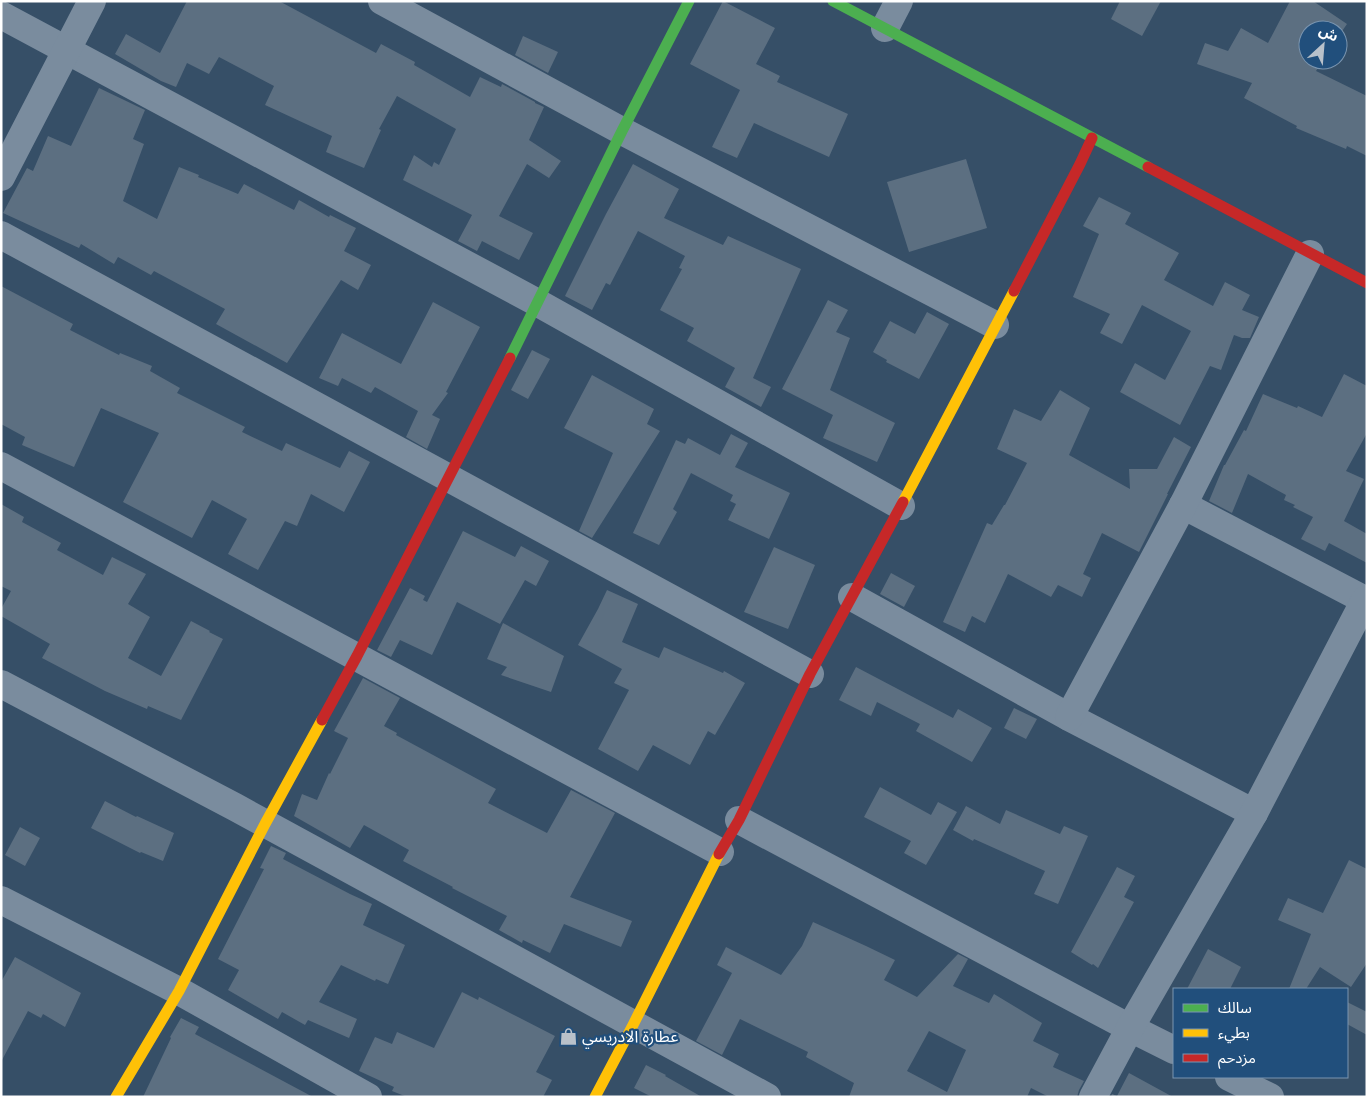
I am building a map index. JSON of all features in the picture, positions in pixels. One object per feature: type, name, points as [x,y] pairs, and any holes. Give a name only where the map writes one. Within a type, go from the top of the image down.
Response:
[{"type":"street","points":[[1,177],[92,1]]},
{"type":"street","points":[[382,1],[622,131],[995,325]]},
{"type":"street","points":[[116,1097],[179,991],[265,824],[357,656],[538,303],[622,131],[689,1]]},
{"type":"street","points":[[833,1],[1367,284]]},
{"type":"street","points":[[886,28],[899,1]]},
{"type":"street","points":[[1,15],[538,303],[901,506]]},
{"type":"street","points":[[595,1097],[738,820],[810,674],[901,506],[1092,138]]},
{"type":"street","points":[[1,235],[810,674]]},
{"type":"street","points":[[1069,717],[1183,505],[1310,254]]},
{"type":"street","points":[[1,466],[720,852]]},
{"type":"street","points":[[1093,1097],[1130,1028],[1254,813],[1366,600],[1183,505]]},
{"type":"street","points":[[852,597],[1069,717],[1254,813]]},
{"type":"street","points":[[1,684],[265,824],[767,1097]]},
{"type":"street","points":[[738,820],[1173,1050]]},
{"type":"street","points":[[1,900],[179,991],[368,1097]]},
{"type":"street","points":[[1231,1078],[1270,1097]]},
{"type":"building","points":[[187,1],[279,1],[376,53],[381,44],[415,62],[414,65],[470,97],[480,77],[501,87],[502,84],[544,107],[529,140],[561,161],[549,178],[527,164],[499,216],[533,233],[519,260],[482,241],[477,251],[458,241],[472,215],[403,180],[414,155],[432,167],[434,162],[439,165],[456,129],[397,96],[379,129],[381,130],[364,168],[326,152],[332,136],[265,105],[274,86],[219,57],[209,74],[187,63],[176,87],[161,81],[115,54],[126,34],[160,53]]},
{"type":"building","points":[[723,1],[775,28],[756,64],[780,76],[777,82],[848,114],[829,157],[754,123],[737,158],[712,147],[740,90],[690,64]]},
{"type":"building","points":[[1120,1],[1161,1],[1142,36],[1111,19]]},
{"type":"building","points":[[1290,1],[1313,1],[1341,20],[1298,20],[1298,70],[1317,70],[1367,96],[1367,156],[1347,146],[1346,149],[1296,128],[1297,126],[1244,98],[1252,83],[1197,64],[1205,43],[1228,51],[1241,28],[1268,43]]},
{"type":"building","points":[[523,36],[558,52],[548,73],[515,55]]},
{"type":"building","points":[[99,88],[145,110],[133,139],[144,144],[123,201],[157,219],[179,167],[238,194],[244,184],[294,210],[299,200],[329,217],[330,215],[356,228],[344,251],[371,265],[358,290],[341,280],[287,363],[216,324],[225,309],[154,271],[151,275],[118,257],[114,264],[81,244],[79,248],[3,213],[27,168],[33,171],[48,136],[71,146]]},
{"type":"building","points":[[966,159],[987,228],[909,252],[887,182]]},
{"type":"building","points":[[633,164],[679,189],[664,218],[723,245],[728,236],[801,269],[753,378],[771,387],[761,407],[725,387],[735,368],[687,341],[694,328],[660,310],[682,269],[679,268],[685,256],[638,231],[610,285],[606,283],[592,310],[565,296]]},
{"type":"building","points":[[1099,197],[1131,213],[1125,224],[1179,253],[1164,280],[1213,306],[1225,282],[1250,295],[1242,310],[1259,317],[1250,338],[1234,335],[1221,370],[1210,366],[1180,425],[1120,392],[1135,363],[1165,380],[1191,331],[1142,305],[1122,344],[1100,333],[1110,314],[1073,297],[1099,234],[1083,226]]},
{"type":"building","points":[[1,286],[73,324],[70,330],[119,355],[120,353],[152,366],[150,371],[180,388],[177,393],[245,427],[242,432],[282,451],[286,443],[340,468],[349,451],[370,462],[344,512],[311,494],[297,526],[285,521],[258,570],[228,554],[247,519],[212,500],[192,538],[123,502],[159,433],[101,408],[74,467],[22,445],[25,437],[1,424]]},
{"type":"building","points":[[828,300],[848,310],[836,332],[850,338],[830,390],[895,423],[877,462],[823,438],[833,415],[782,389]]},
{"type":"building","points":[[433,302],[480,327],[446,392],[448,393],[432,415],[440,419],[427,449],[406,437],[418,411],[375,387],[371,393],[342,378],[338,386],[319,378],[342,333],[401,364]]},
{"type":"building","points":[[927,312],[949,324],[919,379],[886,362],[887,360],[873,352],[890,321],[915,334]]},
{"type":"building","points":[[532,350],[550,359],[528,399],[511,390]]},
{"type":"building","points":[[1344,374],[1367,386],[1367,433],[1346,471],[1364,479],[1344,521],[1367,534],[1367,563],[1329,543],[1325,551],[1301,539],[1313,517],[1284,500],[1286,495],[1248,474],[1232,513],[1209,501],[1224,465],[1244,430],[1246,431],[1263,394],[1297,408],[1298,406],[1322,417]]},
{"type":"building","points":[[592,375],[654,409],[647,424],[660,431],[592,538],[579,531],[613,453],[564,428]]},
{"type":"building","points":[[1060,390],[1090,408],[1069,455],[1130,489],[1129,469],[1157,469],[1174,437],[1191,447],[1139,552],[1102,533],[1083,574],[1091,578],[1082,597],[1058,585],[1051,597],[1008,574],[985,623],[972,616],[965,632],[943,622],[987,523],[992,525],[1027,463],[997,449],[1014,409],[1041,421]]},
{"type":"building","points":[[731,434],[748,443],[735,467],[790,493],[769,539],[728,520],[736,504],[730,501],[733,495],[691,473],[673,509],[677,512],[659,545],[633,533],[676,440],[685,444],[688,438],[720,455]]},
{"type":"building","points":[[1,504],[24,517],[22,522],[61,543],[57,550],[103,575],[112,557],[146,574],[128,604],[150,617],[128,658],[161,676],[191,621],[223,639],[181,720],[148,706],[147,709],[105,691],[42,658],[50,644],[1,616],[1,609],[11,591],[1,586]]},
{"type":"building","points":[[463,531],[515,557],[521,546],[549,561],[536,586],[525,580],[500,624],[457,602],[432,655],[400,640],[391,657],[377,650],[410,588],[425,596],[423,600],[427,602]]},
{"type":"building","points":[[774,547],[815,565],[788,629],[744,612]]},
{"type":"building","points":[[891,573],[915,586],[904,607],[880,594]]},
{"type":"building","points":[[607,590],[638,604],[622,642],[659,658],[664,647],[723,673],[724,671],[745,683],[715,735],[708,731],[690,765],[653,745],[638,771],[598,749],[629,690],[614,683],[622,669],[578,645]]},
{"type":"building","points":[[503,623],[564,656],[551,692],[501,675],[507,667],[487,659]]},
{"type":"building","points":[[856,667],[953,718],[958,709],[992,728],[972,762],[916,731],[920,724],[877,702],[871,716],[839,700]]},
{"type":"building","points":[[363,678],[400,698],[384,726],[397,733],[396,735],[496,789],[488,803],[547,833],[571,790],[615,813],[570,897],[632,921],[621,947],[564,924],[550,953],[523,940],[522,943],[499,930],[507,916],[403,861],[409,850],[364,825],[350,848],[294,816],[302,794],[317,800],[348,738],[334,731]]},
{"type":"building","points":[[1014,708],[1037,719],[1026,739],[1004,728]]},
{"type":"building","points":[[880,787],[931,815],[938,802],[957,812],[926,865],[904,853],[911,841],[864,817]]},
{"type":"building","points":[[105,801],[174,833],[163,861],[140,853],[91,828]]},
{"type":"building","points":[[966,806],[1000,824],[1006,810],[1060,834],[1064,826],[1088,836],[1058,904],[1034,894],[1045,871],[974,839],[973,841],[953,830]]},
{"type":"building","points":[[20,827],[40,838],[25,866],[5,855]]},
{"type":"building","points":[[271,846],[286,853],[283,859],[372,904],[363,925],[405,945],[388,984],[376,979],[375,981],[341,965],[319,1002],[357,1019],[349,1038],[308,1020],[305,1025],[282,1012],[278,1019],[228,990],[239,970],[218,959],[264,869],[260,868]]},
{"type":"building","points":[[1349,860],[1367,869],[1367,963],[1351,987],[1320,967],[1307,988],[1289,988],[1311,934],[1278,920],[1288,898],[1323,913]]},
{"type":"building","points":[[1117,867],[1135,876],[1124,897],[1134,902],[1098,968],[1071,952]]},
{"type":"building","points":[[813,922],[895,960],[884,980],[917,997],[958,954],[968,959],[953,986],[989,1003],[994,994],[1042,1023],[1033,1041],[1059,1054],[1053,1067],[1084,1081],[1077,1097],[1049,1097],[1031,1088],[1027,1097],[849,1097],[854,1083],[806,1057],[808,1052],[740,1019],[722,1055],[696,1041],[732,973],[717,965],[726,947],[781,975],[802,946]],"holes":[[[929,1031],[966,1050],[947,1092],[907,1071]]]},
{"type":"building","points":[[1208,949],[1241,967],[1230,988],[1188,988]]},
{"type":"building","points":[[15,957],[81,993],[65,1027],[43,1014],[41,1018],[28,1011],[1,1062],[1,982]]},
{"type":"building","points":[[462,992],[478,1000],[479,997],[555,1036],[536,1072],[552,1080],[543,1097],[407,1097],[392,1091],[394,1087],[359,1071],[375,1037],[392,1044],[397,1032],[434,1048]]},
{"type":"building","points":[[1348,1002],[1367,1012],[1367,1035],[1348,1025]]},
{"type":"building","points":[[181,1018],[199,1027],[195,1034],[313,1097],[143,1097],[170,1037]]},
{"type":"building","points":[[646,1065],[702,1097],[652,1097],[634,1088]]},
{"type":"building","points":[[1129,1073],[1173,1097],[1111,1097],[1112,1094],[1117,1096]]},
{"type":"traffic: fast","points":[[510,358],[622,131],[689,1]]},
{"type":"traffic: fast","points":[[833,1],[1148,167]]},
{"type":"traffic: slow","points":[[903,502],[1014,291]]},
{"type":"traffic: slow","points":[[116,1097],[179,991],[265,824],[322,720]]},
{"type":"traffic: slow","points":[[595,1097],[719,854]]},
{"type":"traffic: jam","points":[[1014,291],[1092,138]]},
{"type":"traffic: jam","points":[[1148,167],[1367,283]]},
{"type":"traffic: jam","points":[[322,720],[357,656],[510,358]]},
{"type":"traffic: jam","points":[[719,854],[739,820],[810,674],[903,502]]},
{"type":"place","name":"عطارة الادريسي","points":[[568,1036]]}]
